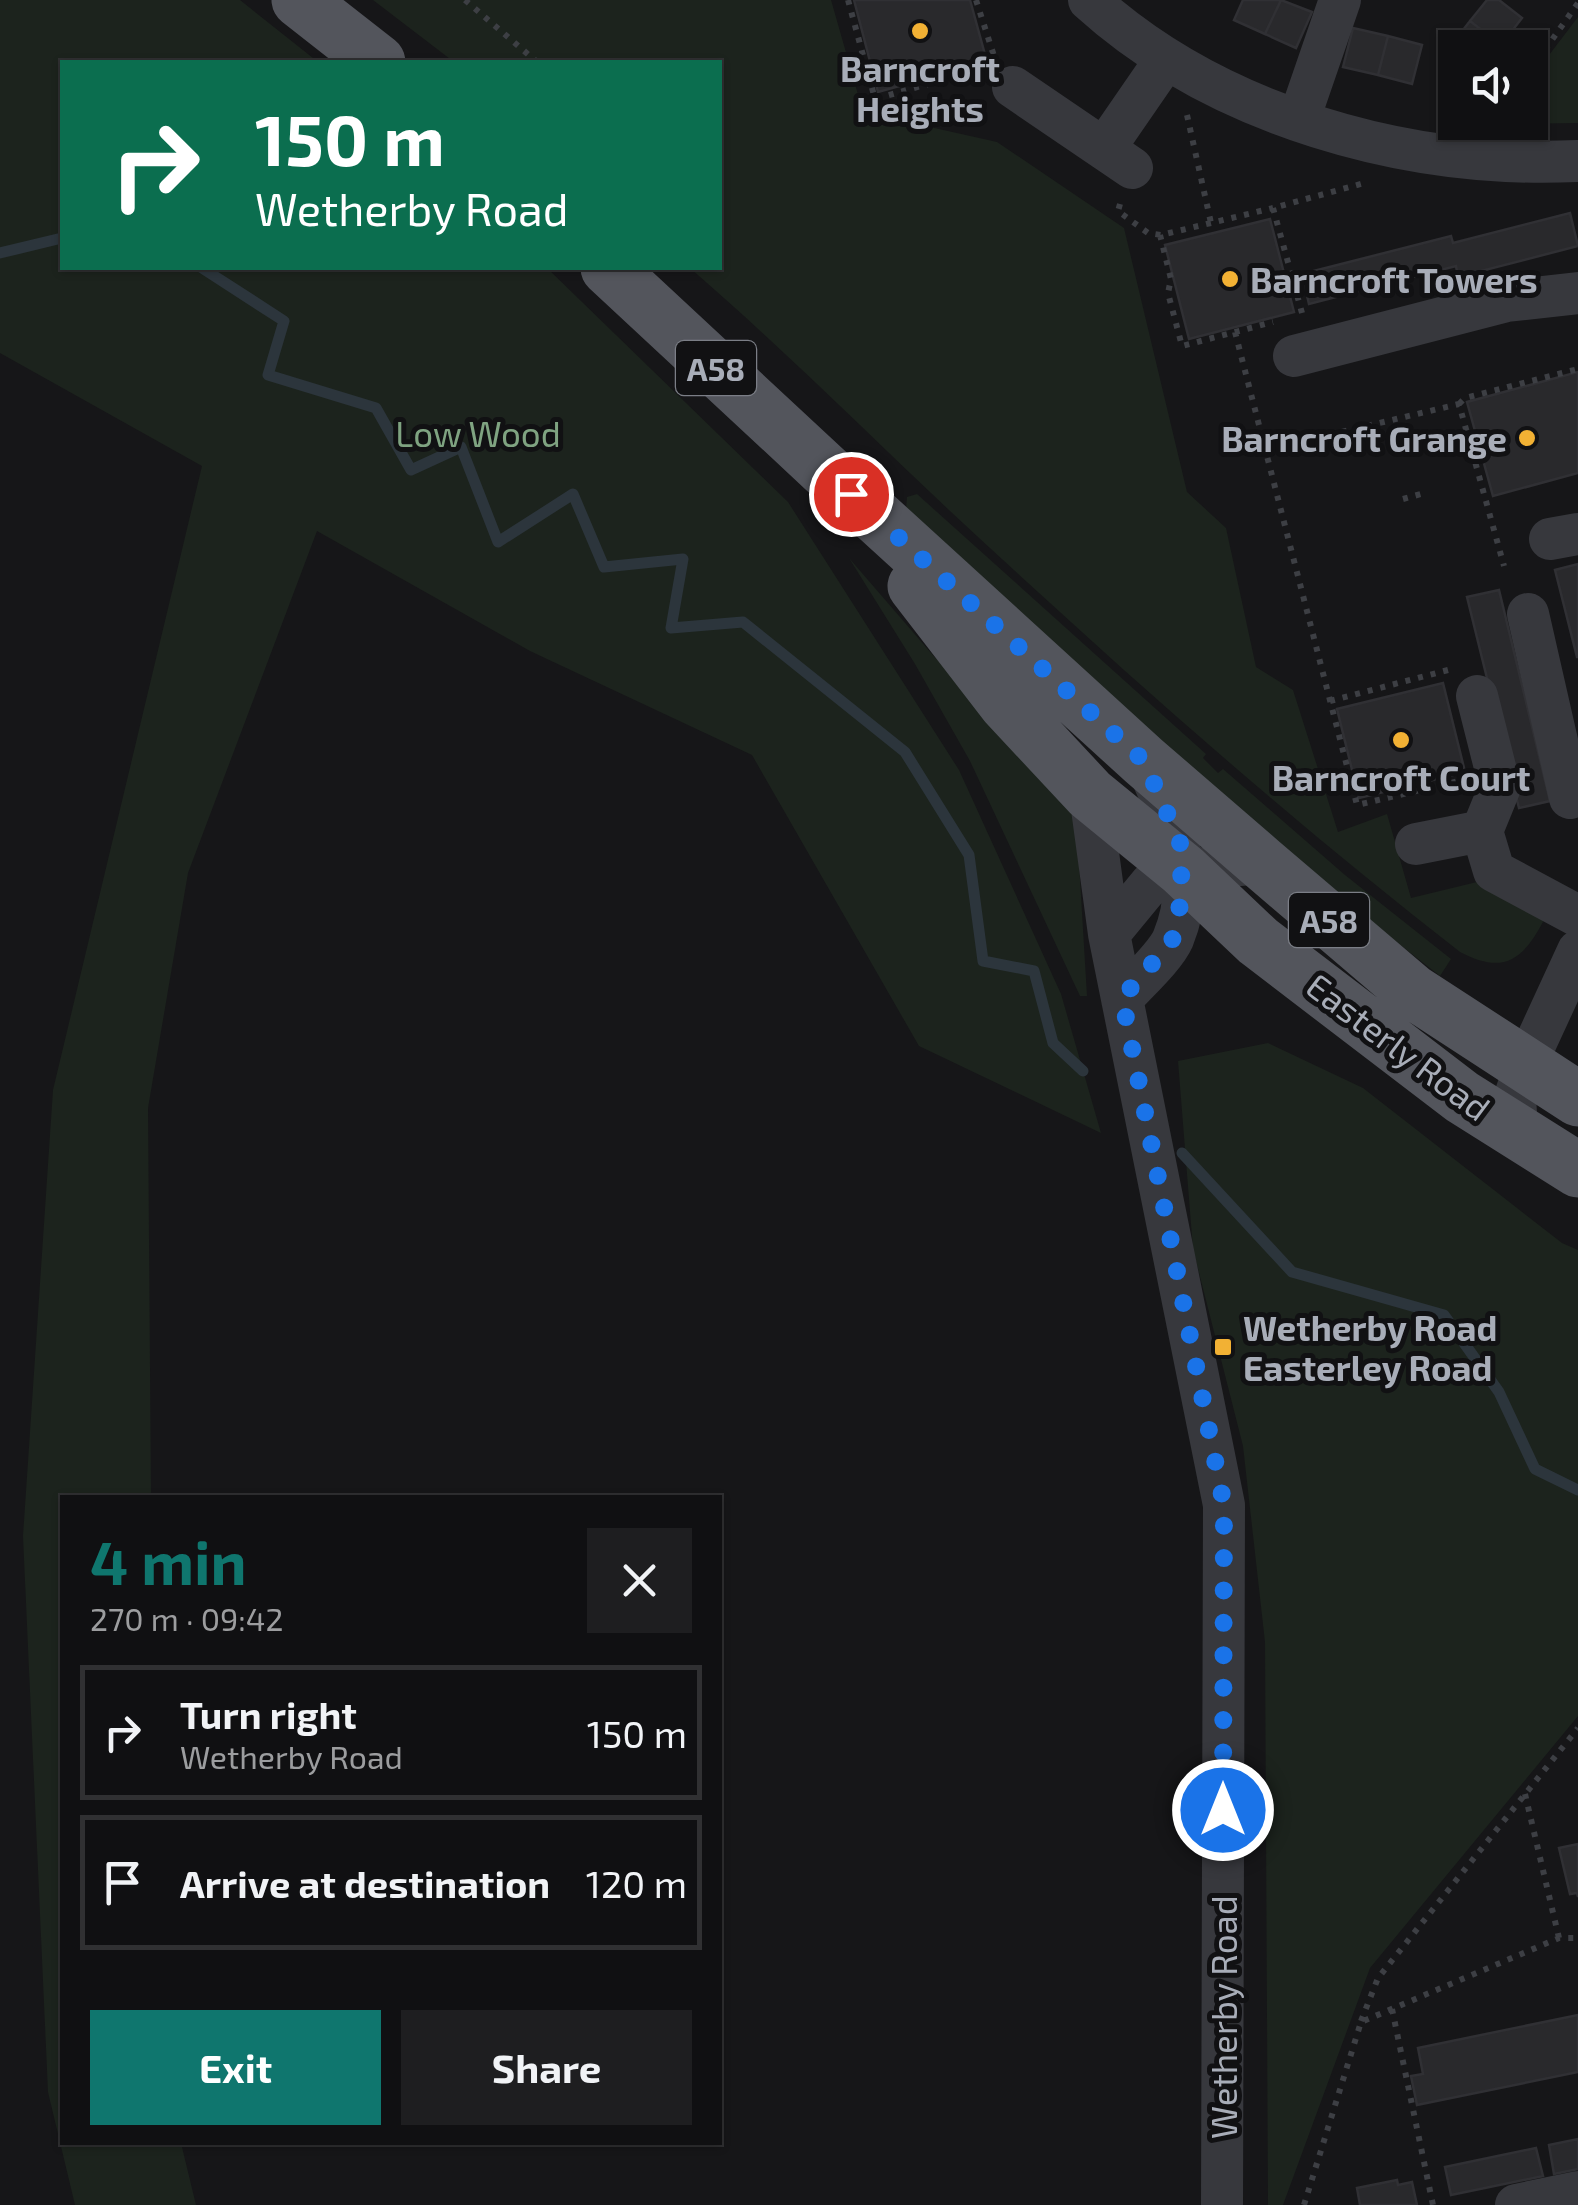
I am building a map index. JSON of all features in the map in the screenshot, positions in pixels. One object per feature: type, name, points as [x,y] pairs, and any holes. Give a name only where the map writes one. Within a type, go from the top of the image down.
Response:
[{"type":"main road","points":[[299,0],[375,60]]},
{"type":"main road","name":"A58","points":[[610,270],[1144,761]]},
{"type":"main road","name":"A58","points":[[824,470],[1006,704],[1090,794]]},
{"type":"main road","name":"Easterly Road","points":[[1144,761],[1412,991],[1578,1100]]},
{"type":"main road","name":"Easterly Road","points":[[1090,794],[1183,870],[1248,931],[1430,1072],[1578,1170]]},
{"type":"street","points":[[1089,0],[1171,62],[1255,103],[1348,136],[1467,160],[1578,161]]},
{"type":"street","points":[[1298,118],[1340,0]]},
{"type":"street","points":[[1005,76],[1118,158],[1171,62]]},
{"type":"street","points":[[1294,356],[1507,301],[1578,292]]},
{"type":"street","points":[[1528,614],[1565,722],[1570,798]]},
{"type":"street","points":[[1463,687],[1500,787],[1482,831],[1494,872],[1578,916]]},
{"type":"street","points":[[1122,998],[1172,941],[1182,896],[1180,842],[1144,761]]},
{"type":"street","name":"Wetherby Road","points":[[1090,794],[1109,934],[1224,1505],[1222,2205]]},
{"type":"street","points":[[1416,844],[1482,831]]},
{"type":"street","points":[[1109,934],[1151,883],[1183,870],[1262,863]]},
{"type":"street","points":[[1172,941],[1248,931]]},
{"type":"street","points":[[1516,1132],[1514,1096],[1578,951]]},
{"type":"street","points":[[1430,1072],[1526,1064]]},
{"type":"street","points":[[1516,2205],[1578,2192]]},
{"type":"path","points":[[465,0],[535,60]]},
{"type":"path","points":[[848,0],[875,99],[1005,76],[976,0]]},
{"type":"path","points":[[1548,46],[1578,3]]},
{"type":"path","points":[[1171,62],[1211,223]]},
{"type":"path","points":[[1118,158],[1118,211],[1148,233],[1160,234],[1386,178],[1425,152]]},
{"type":"path","points":[[1160,234],[1171,279],[1168,293],[1182,346],[1302,315],[1273,208]]},
{"type":"path","points":[[1234,332],[1356,805],[1472,778]]},
{"type":"path","points":[[1266,450],[1459,404],[1465,398],[1578,369]]},
{"type":"path","points":[[1459,404],[1504,566]]},
{"type":"path","points":[[1403,499],[1428,492]]},
{"type":"path","points":[[1330,701],[1448,670],[1463,687]]},
{"type":"path","points":[[1304,2205],[1378,1978],[1578,1729]]},
{"type":"path","points":[[1526,1794],[1558,1938]]},
{"type":"path","points":[[1361,2022],[1558,1938],[1578,1938]]},
{"type":"path","points":[[1392,2009],[1433,2205]]},
{"type":"green space","name":"Low Wood","points":[[0,0],[240,0],[315,60],[60,60],[60,270],[549,270],[788,502],[959,770],[1061,994],[1101,1133],[919,1046],[752,755],[530,651],[317,531],[188,873],[148,1108],[151,1495],[60,1495],[60,2142],[48,2092],[23,1536],[53,1090],[202,466],[0,353]]},
{"type":"green space","points":[[373,0],[831,0],[863,112],[997,142],[1124,228],[1187,492],[1226,528],[1256,667],[1293,690],[1338,832],[1387,814],[1411,898],[1477,882],[1544,920],[1528,945],[1511,960],[1500,963],[1475,959],[1460,952],[1394,900],[1137,681],[692,270],[722,270],[722,60],[451,60]]},
{"type":"green space","points":[[1578,17],[1578,123],[1548,123],[1548,56]]},
{"type":"green space","points":[[917,494],[1206,754],[1203,758],[1218,773],[1223,769],[1345,875],[1451,959],[1440,976],[1247,825],[906,510],[907,497]]},
{"type":"green space","points":[[849,558],[1067,800],[1077,829],[1087,996],[1080,996],[970,761]]},
{"type":"green space","points":[[1268,1043],[1363,1088],[1562,1243],[1578,1250],[1578,1716],[1370,1968],[1283,2205],[1268,2205],[1265,1642],[1243,1446],[1193,1249],[1178,1061]]},
{"type":"green space","name":"Low Wood","points":[[61,2145],[181,2145],[196,2205],[75,2205]]},
{"type":"building","name":"Barncroft Heights","points":[[854,0],[970,0],[987,62],[878,92]]},
{"type":"building","points":[[1243,0],[1281,0],[1265,34],[1234,20]]},
{"type":"building","points":[[1281,0],[1312,12],[1296,48],[1265,34]]},
{"type":"building","points":[[1487,0],[1499,0],[1522,18],[1513,30],[1482,30],[1470,21]]},
{"type":"building","points":[[1470,21],[1482,30],[1463,30]]},
{"type":"building","points":[[1353,28],[1388,36],[1378,75],[1343,67]]},
{"type":"building","points":[[1388,36],[1422,45],[1412,84],[1378,75]]},
{"type":"building","points":[[1570,213],[1578,246],[1458,277],[1456,266],[1309,304],[1302,274],[1451,236],[1453,243]]},
{"type":"building","name":"Barncroft Towers","points":[[1270,219],[1294,312],[1189,339],[1165,245]]},
{"type":"building","name":"Barncroft Grange","points":[[1578,372],[1578,473],[1493,496],[1467,402]]},
{"type":"building","points":[[1578,564],[1578,657],[1577,657],[1555,570]]},
{"type":"building","points":[[1499,590],[1550,801],[1519,808],[1467,597]]},
{"type":"building","name":"Barncroft Court","points":[[1443,683],[1465,772],[1359,798],[1337,709]]},
{"type":"building","points":[[1578,1844],[1578,1897],[1577,1893],[1570,1894],[1559,1848]]},
{"type":"building","points":[[1578,2015],[1578,2072],[1417,2105],[1411,2076],[1423,2074],[1418,2048]]},
{"type":"building","points":[[1578,2139],[1578,2169],[1554,2174],[1549,2145]]},
{"type":"building","points":[[1536,2148],[1543,2176],[1451,2195],[1445,2167]]},
{"type":"building","points":[[1397,2180],[1398,2185],[1412,2182],[1417,2205],[1360,2205],[1357,2188]]},
{"type":"waterway","points":[[0,253],[60,238]]},
{"type":"waterway","points":[[205,270],[284,321],[268,375],[376,408],[411,470],[461,447],[498,542],[573,494],[604,567],[683,559],[671,628],[743,622],[905,752],[969,855],[983,961],[1034,971],[1053,1043],[1083,1071]]},
{"type":"waterway","points":[[1182,1153],[1292,1272],[1444,1315],[1499,1392],[1535,1469],[1578,1490]]},
{"type":"place","name":"Barncroft Heights","points":[[920,31]]},
{"type":"place","name":"Barncroft Towers","points":[[1230,279]]},
{"type":"place","name":"Barncroft Grange","points":[[1527,438]]},
{"type":"place","name":"Barncroft Court","points":[[1401,740]]},
{"type":"place","name":"Wetherby Road Easterley Road","points":[[1223,1347]]},
{"type":"route","points":[[851,494],[1144,761],[1180,842],[1182,896],[1172,941],[1122,998],[1224,1505],[1223,1810]]}]
